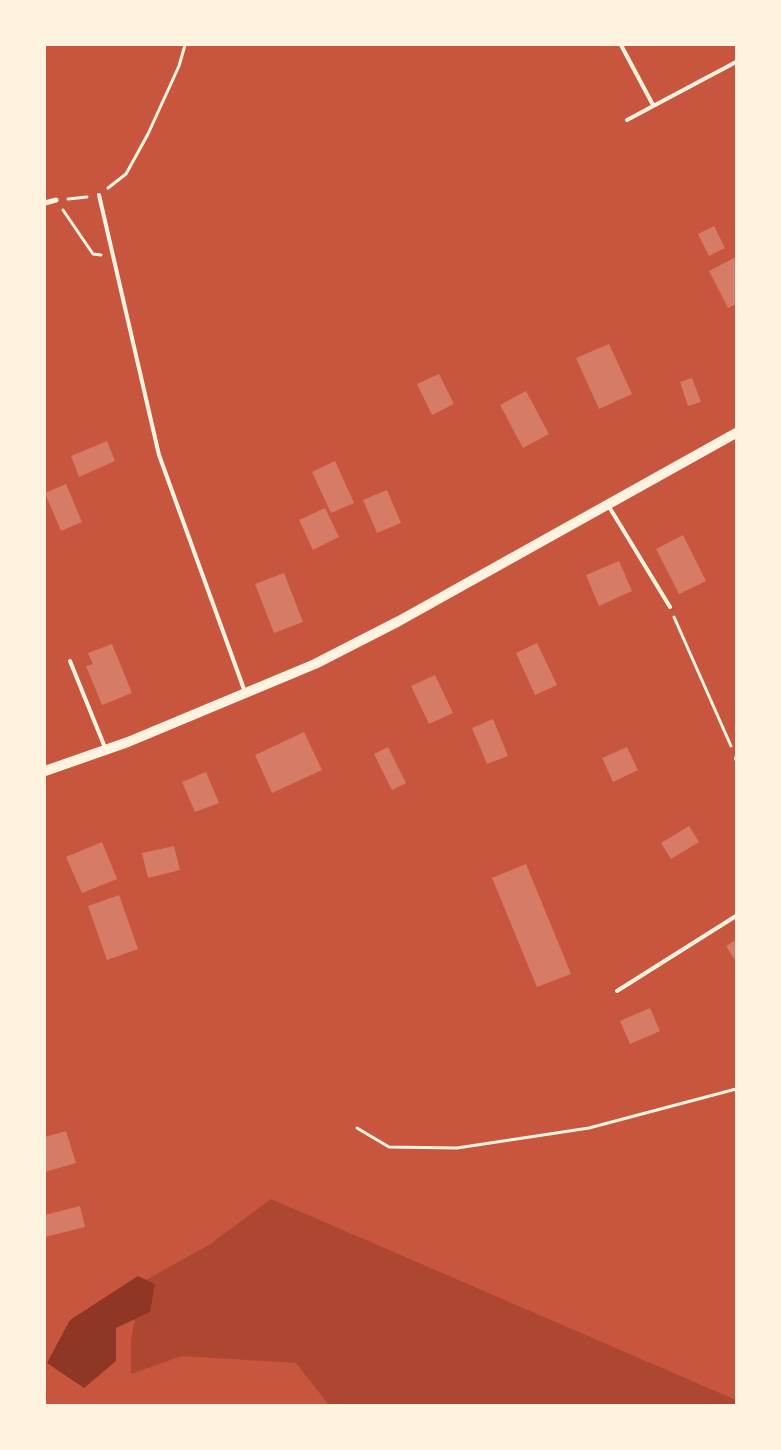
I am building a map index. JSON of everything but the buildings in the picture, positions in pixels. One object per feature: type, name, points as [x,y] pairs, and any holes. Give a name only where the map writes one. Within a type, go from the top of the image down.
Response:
[{"type":"main road","points":[[45,771],[128,742],[315,664],[391,625],[736,433]]},
{"type":"street","points":[[45,203],[56,200]]},
{"type":"lane","points":[[621,45],[653,105]]},
{"type":"lane","points":[[627,120],[736,62]]},
{"type":"lane","points":[[99,195],[159,455],[246,694]]},
{"type":"lane","points":[[608,505],[670,607]]},
{"type":"lane","points":[[70,662],[106,750]]},
{"type":"lane","points":[[617,991],[736,916]]},
{"type":"path","points":[[114,256],[93,254],[56,200],[99,195],[126,174],[148,134],[179,66],[185,45]]},
{"type":"path","points":[[670,607],[736,758]]},
{"type":"path","points":[[357,1128],[389,1147],[457,1148],[589,1128],[736,1089]]},
{"type":"shaded area","points":[[271,1199],[736,1400],[736,1405],[329,1405],[296,1363],[182,1356],[131,1374],[131,1340],[142,1282],[209,1245]]},
{"type":"shaded area","points":[[138,1276],[155,1284],[150,1312],[116,1328],[116,1361],[84,1388],[47,1363],[70,1320]]}]
